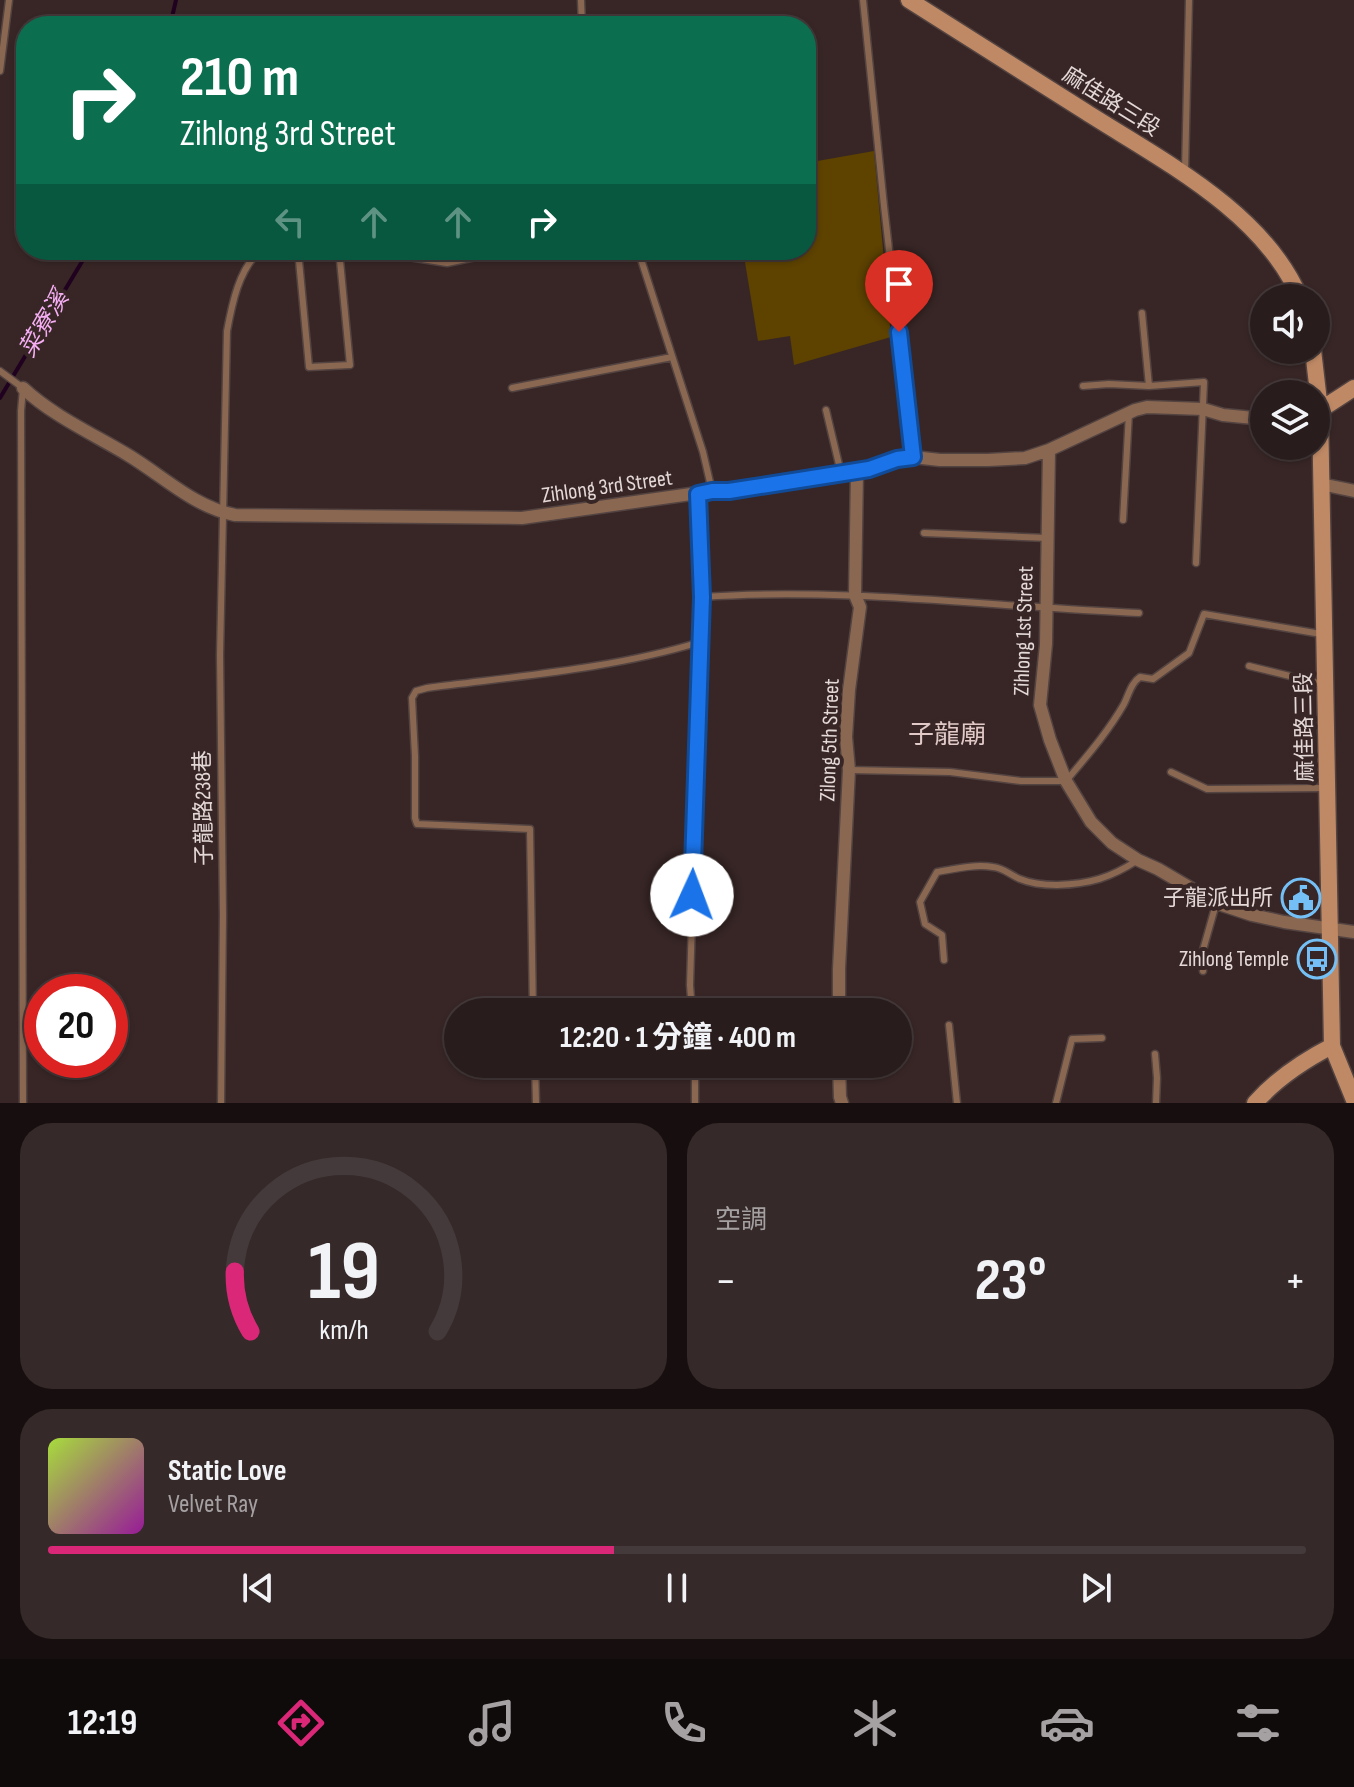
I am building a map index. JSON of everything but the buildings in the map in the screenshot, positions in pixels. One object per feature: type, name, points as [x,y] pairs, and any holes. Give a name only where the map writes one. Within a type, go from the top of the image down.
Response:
[{"type":"main road","name":"麻佳路三段","points":[[909,0],[1185,175],[1247,222],[1280,260],[1293,284]]},
{"type":"main road","points":[[1330,410],[1354,388]]},
{"type":"main road","name":"麻佳路三段","points":[[1320,460],[1332,1046],[1354,1100]]},
{"type":"main road","points":[[1255,1103],[1271,1085],[1306,1059],[1332,1046]]},
{"type":"street","name":"Zihlong 3rd Street","points":[[23,388],[37,402],[132,457],[204,506],[235,515],[522,518],[729,491],[869,469],[913,457],[940,460],[1025,458],[1147,407],[1203,409],[1250,418]]},
{"type":"street","name":"Zihlong 1st Street","points":[[1049,450],[1046,644],[1040,705],[1066,781],[1091,822],[1112,843],[1138,860],[1216,903],[1263,917],[1354,932]]},
{"type":"street","name":"Zilong 5th Street","points":[[839,998],[849,770],[846,737],[860,607],[855,595],[857,471]]},
{"type":"street","points":[[1321,484],[1354,491]]},
{"type":"street","points":[[839,1078],[842,1103]]},
{"type":"lane","points":[[0,71],[9,0]]},
{"type":"lane","points":[[863,0],[913,457]]},
{"type":"lane","points":[[1185,175],[1189,0]]},
{"type":"lane","name":"子龍路238巷","points":[[221,1103],[223,915],[220,655],[227,331],[246,269],[253,260]]},
{"type":"lane","points":[[299,260],[309,367],[350,365],[340,260]]},
{"type":"lane","points":[[428,260],[447,263],[462,260]]},
{"type":"lane","points":[[641,260],[703,452],[712,491]]},
{"type":"lane","points":[[1142,313],[1149,386]]},
{"type":"lane","points":[[512,388],[672,357]]},
{"type":"lane","points":[[0,371],[23,388],[23,1103]]},
{"type":"lane","points":[[1083,386],[1204,382],[1196,563]]},
{"type":"lane","points":[[826,410],[841,473]]},
{"type":"lane","points":[[1123,520],[1129,413]]},
{"type":"lane","points":[[691,998],[702,597],[698,494]]},
{"type":"lane","points":[[924,533],[1048,538]]},
{"type":"lane","points":[[702,597],[751,593],[855,595],[1139,613]]},
{"type":"lane","points":[[849,770],[950,772],[1021,781],[1066,781],[1111,726],[1133,682],[1140,677],[1153,679],[1189,653],[1204,614],[1325,635]]},
{"type":"lane","points":[[533,998],[530,829],[417,824],[412,698],[416,691],[427,688],[610,664],[667,653],[700,642]]},
{"type":"lane","points":[[1249,666],[1326,685]]},
{"type":"lane","points":[[1171,772],[1207,789],[1328,788]]},
{"type":"lane","points":[[944,960],[942,935],[925,924],[920,902],[937,872],[976,865],[1006,870],[1020,879],[1041,885],[1080,884],[1118,872],[1138,860]]},
{"type":"lane","points":[[1203,971],[1203,950],[1216,903]]},
{"type":"lane","points":[[949,1025],[957,1103]]},
{"type":"lane","points":[[1056,1103],[1072,1039],[1102,1038]]},
{"type":"lane","points":[[1155,1054],[1156,1103]]},
{"type":"lane","points":[[535,1078],[536,1103]]},
{"type":"lane","points":[[695,1078],[695,1103]]},
{"type":"shaded area","points":[[874,151],[891,337],[794,365],[790,336],[758,341],[745,260],[816,260],[816,161]]},
{"type":"waterway","name":"菜寮溪","points":[[172,16],[176,0]]},
{"type":"waterway","name":"菜寮溪","points":[[0,398],[83,260]]},
{"type":"place","name":"子龍派出所","points":[[1301,898]]},
{"type":"place","name":"Zihlong Temple","points":[[1317,959]]},
{"type":"district","name":"子龍廟","points":[[947,735]]},
{"type":"route","points":[[692,895],[702,597],[698,494],[869,469],[913,457],[899,332]]}]
